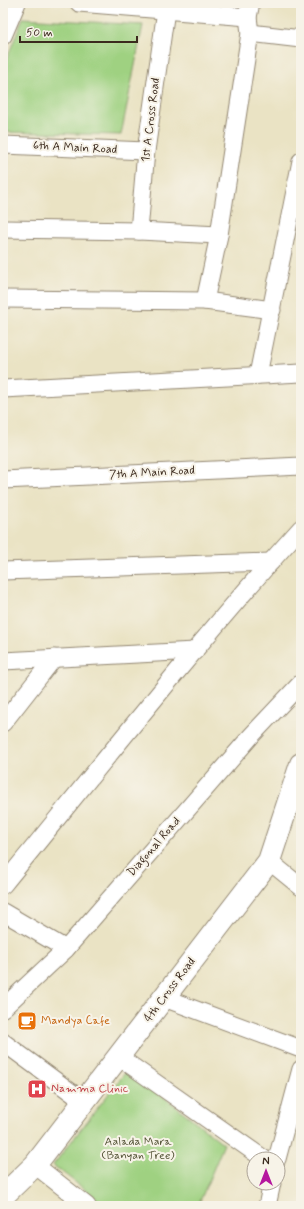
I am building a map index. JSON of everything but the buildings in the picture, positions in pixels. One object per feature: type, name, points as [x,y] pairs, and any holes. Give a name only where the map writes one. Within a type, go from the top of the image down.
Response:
[{"type":"main road","name":"4th Cross Road","points":[[3,1196],[35,1165],[269,861],[301,764]]},
{"type":"street","points":[[3,36],[17,3]]},
{"type":"street","points":[[79,3],[250,17],[301,39]]},
{"type":"street","name":"1st A Cross Road","points":[[139,231],[146,151],[166,10]]},
{"type":"street","points":[[205,302],[219,235],[250,17]]},
{"type":"street","name":"6th A Main Road","points":[[3,145],[146,151]]},
{"type":"street","points":[[258,375],[301,161]]},
{"type":"street","points":[[3,229],[139,231],[219,235]]},
{"type":"street","points":[[3,299],[205,302],[272,310]]},
{"type":"street","points":[[3,389],[301,373]]},
{"type":"street","name":"7th A Main Road","points":[[3,480],[301,466]]},
{"type":"street","points":[[3,885],[195,651],[301,528]]},
{"type":"street","points":[[3,571],[271,562]]},
{"type":"street","points":[[3,661],[195,651]]},
{"type":"street","points":[[3,723],[54,658]]},
{"type":"street","name":"Diagonal Road","points":[[3,1008],[66,949],[252,735],[301,682]]},
{"type":"street","points":[[269,861],[301,887]]},
{"type":"street","points":[[3,912],[66,949]]},
{"type":"street","points":[[164,998],[301,1049]]},
{"type":"street","points":[[3,1042],[84,1101]]},
{"type":"street","points":[[119,1057],[253,1151]]},
{"type":"street","points":[[279,1151],[301,1069]]},
{"type":"street","points":[[35,1165],[87,1206]]},
{"type":"street","points":[[267,1206],[270,1191]]},
{"type":"green space","points":[[23,18],[143,25],[121,135],[3,132],[3,68]]},
{"type":"green space","name":"Aalada Mara (Banyan Tree)","points":[[128,1069],[224,1144],[198,1206],[106,1206],[53,1165]]},
{"type":"place","name":"Mandya Cafe","points":[[27,1021]]},
{"type":"place","name":"Namma Clinic","points":[[37,1089]]}]
